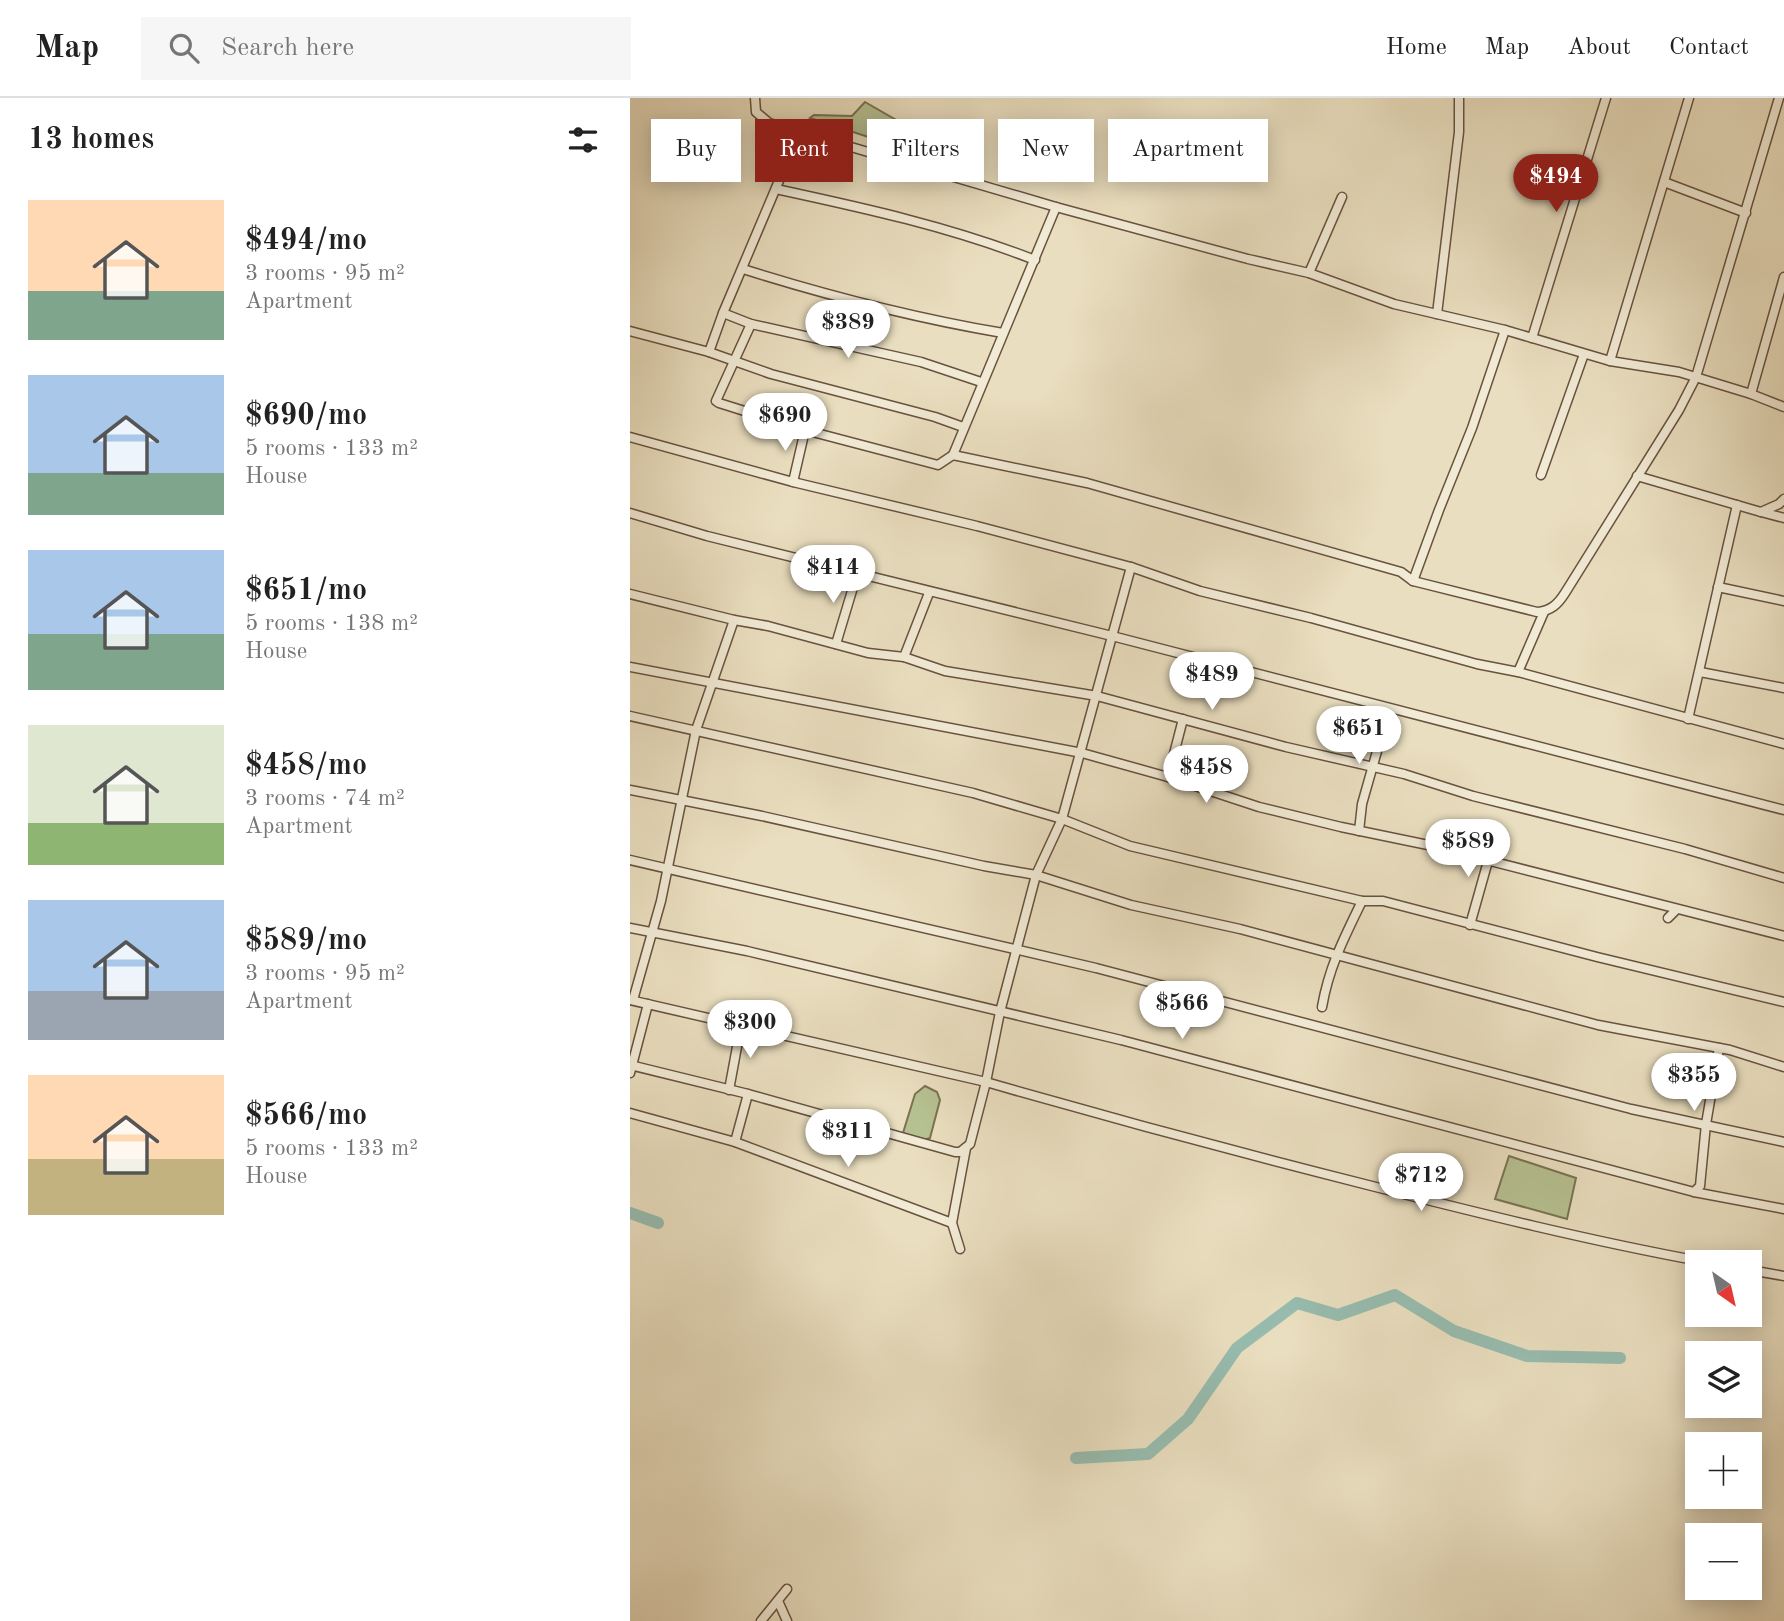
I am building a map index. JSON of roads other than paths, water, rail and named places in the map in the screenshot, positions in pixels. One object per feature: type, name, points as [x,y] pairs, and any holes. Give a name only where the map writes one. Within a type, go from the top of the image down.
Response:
[{"type":"street","points":[[755,98],[756,112],[763,119]]},
{"type":"street","points":[[1437,314],[1458,132],[1459,98]]},
{"type":"street","points":[[1532,338],[1606,98]]},
{"type":"street","points":[[1610,361],[1689,98]]},
{"type":"street","points":[[1518,672],[1544,612],[1560,601],[1679,410],[1696,377],[1780,103]]},
{"type":"street","points":[[853,147],[1056,207],[1309,273],[1394,304],[1505,330],[1610,361],[1679,372],[1784,407]]},
{"type":"street","points":[[709,352],[779,182]]},
{"type":"street","points":[[1664,182],[1745,213]]},
{"type":"street","points":[[776,189],[947,229],[994,243],[1035,260]]},
{"type":"street","points":[[1309,273],[1342,198]]},
{"type":"street","points":[[751,324],[718,402],[805,430],[938,465],[953,455],[981,382],[1056,207]]},
{"type":"street","points":[[743,269],[809,290],[930,321],[1003,333]]},
{"type":"street","points":[[1751,394],[1784,277]]},
{"type":"street","points":[[723,313],[751,324],[921,362],[981,382]]},
{"type":"street","points":[[1413,581],[1472,428],[1505,330]]},
{"type":"street","points":[[630,331],[709,352],[771,374],[935,417],[963,427]]},
{"type":"street","points":[[1541,475],[1584,354]]},
{"type":"street","points":[[793,482],[805,430]]},
{"type":"street","points":[[630,437],[793,482],[977,526],[1130,567],[1200,591],[1478,664],[1518,672],[1784,744]]},
{"type":"street","points":[[953,455],[1087,483],[1189,510],[1401,572],[1413,581],[1544,612]]},
{"type":"street","points":[[1637,476],[1784,518]]},
{"type":"street","points":[[1761,512],[1784,499]]},
{"type":"street","points":[[1688,719],[1737,505]]},
{"type":"street","points":[[630,513],[707,536],[929,593],[1112,636],[1784,810]]},
{"type":"street","points":[[648,1004],[631,1068],[748,1094],[955,1152],[966,1148],[970,1144],[986,1082],[1015,949],[1036,875],[1062,818],[1082,753],[1130,567]]},
{"type":"street","points":[[836,644],[858,574]]},
{"type":"street","points":[[1718,587],[1784,601]]},
{"type":"street","points":[[904,657],[929,593]]},
{"type":"street","points":[[630,594],[768,626],[868,653],[904,657],[945,671],[1097,696],[1685,849],[1784,878]]},
{"type":"street","points":[[734,620],[696,730],[654,933],[632,1000],[986,1082],[1144,1128],[1500,1218],[1613,1245],[1685,1258]]},
{"type":"street","points":[[630,667],[1082,753],[1168,776],[1259,807],[1488,861],[1784,936]]},
{"type":"street","points":[[1700,672],[1784,688]]},
{"type":"street","points":[[1359,831],[1362,804],[1389,709]]},
{"type":"street","points":[[630,716],[973,793],[1062,818],[1130,846],[1362,901],[1383,901],[1784,1002]]},
{"type":"street","points":[[1168,776],[1182,719]]},
{"type":"street","points":[[630,790],[1036,875],[1131,905],[1240,929],[1598,1025],[1719,1048],[1784,1067]]},
{"type":"street","points":[[630,860],[1096,968],[1631,1109],[1784,1142]]},
{"type":"street","points":[[1470,925],[1488,861]]},
{"type":"street","points":[[1322,1007],[1327,978],[1335,956],[1362,901]]},
{"type":"street","points":[[1668,918],[1676,910]]},
{"type":"street","points":[[630,928],[747,951],[1121,1040],[1694,1192],[1784,1209]]},
{"type":"street","points":[[729,1090],[741,1025]]},
{"type":"street","points":[[1694,1192],[1700,1186],[1706,1125],[1719,1048]]},
{"type":"street","points":[[735,1142],[748,1094]]},
{"type":"street","points":[[630,1113],[735,1142],[952,1223]]},
{"type":"street","points":[[960,1249],[952,1223],[966,1148]]},
{"type":"street","points":[[1762,1272],[1784,1276]]},
{"type":"street","points":[[761,1621],[787,1588]]},
{"type":"street","points":[[778,1601],[787,1621]]},
{"type":"waterway","points":[[630,1213],[658,1223]]},
{"type":"waterway","points":[[1076,1458],[1148,1454],[1188,1419],[1237,1348],[1297,1303],[1338,1315],[1395,1295],[1454,1331],[1527,1356],[1620,1358]]}]
